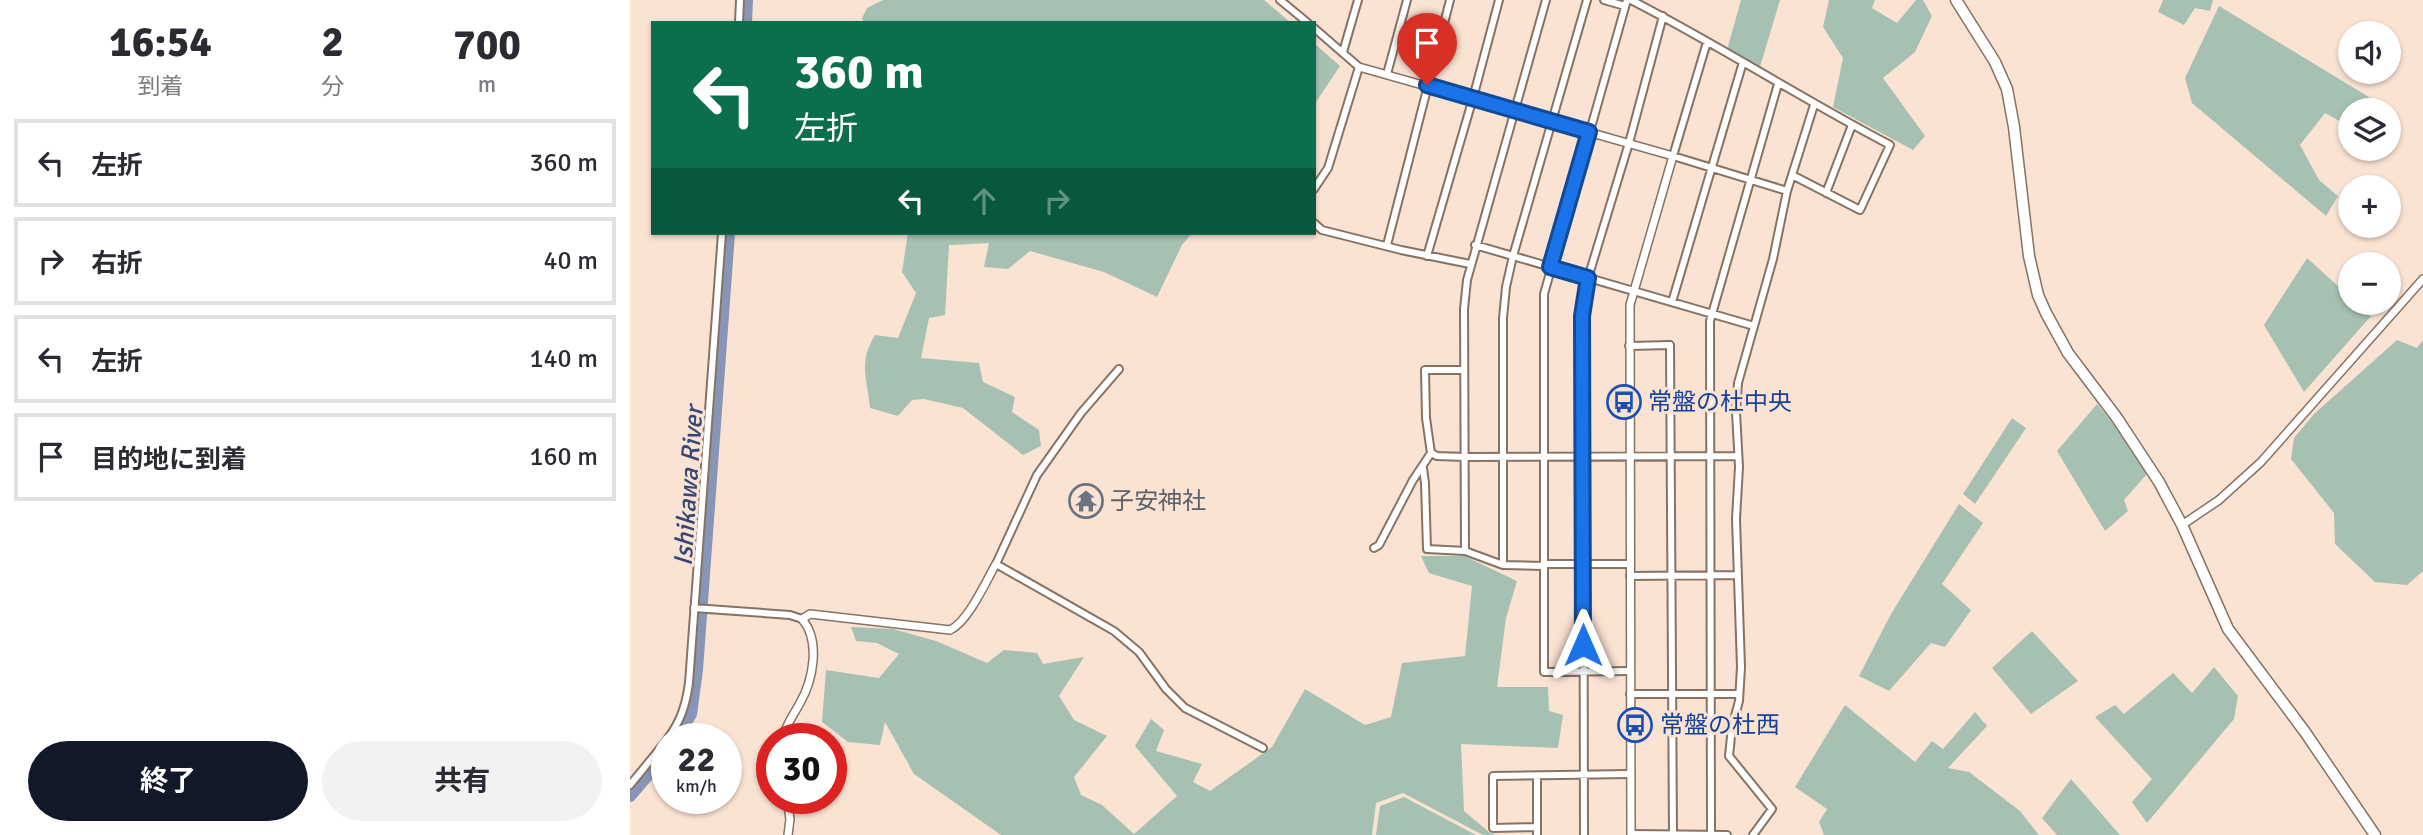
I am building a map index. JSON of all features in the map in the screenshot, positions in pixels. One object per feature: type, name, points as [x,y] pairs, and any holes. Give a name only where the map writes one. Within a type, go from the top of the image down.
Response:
[{"type":"main road","points":[[1956,0],[1995,62],[2007,89],[2029,256],[2038,295],[2068,353],[2149,465],[2182,525],[2228,629],[2305,732],[2375,835]]},
{"type":"street","points":[[739,21],[740,0]]},
{"type":"street","points":[[1280,0],[1306,21]]},
{"type":"street","points":[[1291,8],[1292,0]]},
{"type":"street","points":[[1343,52],[1357,0]]},
{"type":"street","points":[[1387,74],[1407,0]]},
{"type":"street","points":[[1387,246],[1450,0]]},
{"type":"street","points":[[1427,256],[1499,0]]},
{"type":"street","points":[[1465,551],[1464,309],[1470,264],[1546,0]]},
{"type":"street","points":[[1503,565],[1504,309],[1513,256],[1587,0]]},
{"type":"street","points":[[1604,0],[1628,2],[1663,16],[1814,105],[1890,145],[1860,210],[1792,175]]},
{"type":"street","points":[[1628,2],[1550,267],[1543,305],[1543,565],[1544,672],[1630,671]]},
{"type":"street","points":[[1584,835],[1582,316],[1588,278],[1629,143],[1663,16]]},
{"type":"street","points":[[1316,30],[1359,66],[1713,167],[1787,191]]},
{"type":"street","points":[[1707,42],[1630,305],[1631,834],[1727,835]]},
{"type":"street","points":[[1672,302],[1742,62]]},
{"type":"street","points":[[1316,186],[1328,168],[1359,66]]},
{"type":"street","points":[[1711,833],[1710,321],[1778,84]]},
{"type":"street","points":[[1753,835],[1772,809],[1729,755],[1739,694],[1741,612],[1737,575],[1738,383],[1773,259],[1787,191],[1814,105]]},
{"type":"street","points":[[1826,192],[1852,125]]},
{"type":"street","points":[[1316,225],[1322,230],[1470,264]]},
{"type":"street","points":[[678,723],[687,701],[698,609],[722,235]]},
{"type":"street","points":[[1475,245],[1754,326]]},
{"type":"street","points":[[2182,525],[2219,500],[2261,462],[2423,279]]},
{"type":"street","points":[[1629,346],[1670,345],[1673,834]]},
{"type":"street","points":[[802,619],[810,614],[950,630],[956,628],[996,564],[1037,475],[1081,413],[1119,369]]},
{"type":"street","points":[[1374,548],[1379,545],[1413,480],[1431,453],[1426,418],[1426,370],[1464,370]]},
{"type":"street","points":[[1431,453],[1437,456],[1465,457],[1738,456]]},
{"type":"street","points":[[1423,468],[1427,549],[1465,551],[1503,565],[1630,564]]},
{"type":"street","points":[[996,564],[1114,631],[1139,652],[1166,689],[1185,708],[1263,748]]},
{"type":"street","points":[[1630,576],[1737,575]]},
{"type":"street","points":[[698,609],[790,615],[802,619],[810,633],[813,659],[805,692],[788,723]]},
{"type":"street","points":[[1630,694],[1739,694]]},
{"type":"street","points":[[630,785],[651,759]]},
{"type":"street","points":[[1536,776],[1536,831],[1493,828],[1493,776],[1630,774]]},
{"type":"street","points":[[788,835],[789,814]]},
{"type":"green space","points":[[883,0],[1264,0],[1289,21],[863,21],[867,8]]},
{"type":"green space","points":[[1741,0],[1780,0],[1760,67],[1727,50]]},
{"type":"green space","points":[[1829,0],[1875,0],[1872,8],[1897,23],[1916,0],[1923,0],[1932,16],[1915,52],[1883,78],[1925,136],[1913,150],[1833,107],[1843,58],[1823,27]]},
{"type":"green space","points":[[2163,0],[2213,0],[2210,11],[2195,8],[2184,25],[2158,12]]},
{"type":"green space","points":[[2219,6],[2338,78],[2338,84],[2348,84],[2371,98],[2338,98],[2338,120],[2325,113],[2300,145],[2319,180],[2338,196],[2326,216],[2192,103],[2185,78]]},
{"type":"green space","points":[[1316,45],[1340,66],[1316,102]]},
{"type":"green space","points":[[908,235],[1190,235],[1182,245],[1157,297],[1104,272],[1030,251],[1008,269],[984,267],[989,243],[949,245],[945,315],[929,318],[921,358],[979,363],[983,382],[1015,397],[1012,412],[1039,430],[1041,446],[1023,455],[963,408],[924,399],[912,400],[898,416],[870,408],[865,362],[870,345],[875,335],[898,338],[916,293],[902,272]]},
{"type":"green space","points":[[2307,258],[2338,286],[2338,315],[2371,316],[2304,392],[2264,325]]},
{"type":"green space","points":[[2397,340],[2417,348],[2423,340],[2423,571],[2407,585],[2375,582],[2335,544],[2334,513],[2291,459],[2294,438],[2314,414]]},
{"type":"green space","points":[[2097,404],[2138,454],[2147,474],[2124,500],[2128,511],[2105,531],[2057,451]]},
{"type":"green space","points":[[2012,418],[2026,428],[1975,504],[1963,494]]},
{"type":"green space","points":[[1959,504],[1983,523],[1942,584],[1971,610],[1945,647],[1931,643],[1889,691],[1859,676],[1891,614]]},
{"type":"green space","points":[[1421,556],[1464,556],[1517,581],[1506,618],[1497,687],[1548,687],[1549,711],[1563,715],[1558,748],[1461,744],[1464,811],[1496,835],[1483,835],[1403,793],[1376,803],[1372,835],[1001,835],[914,774],[885,722],[880,745],[848,742],[847,723],[822,722],[826,670],[879,678],[899,654],[877,643],[856,641],[851,627],[893,629],[936,641],[987,663],[1004,650],[1037,653],[1043,664],[1084,657],[1059,696],[1074,720],[1107,736],[1074,777],[1081,795],[1102,805],[1134,834],[1177,796],[1135,746],[1151,719],[1164,730],[1156,751],[1202,764],[1193,782],[1210,791],[1272,747],[1305,689],[1365,725],[1391,717],[1402,663],[1465,656],[1472,586],[1429,573]]},
{"type":"green space","points":[[2032,631],[2078,681],[2031,714],[1992,668]]},
{"type":"green space","points":[[2214,667],[2238,696],[2234,719],[2147,823],[2132,802],[2152,779],[2095,717],[2115,705],[2124,714],[2173,673],[2192,693]]},
{"type":"green space","points":[[1845,705],[1915,762],[1932,741],[1943,749],[1975,712],[1987,726],[1948,768],[1969,772],[2020,811],[2039,835],[1824,835],[1819,822],[1827,809],[1795,787]]},
{"type":"green space","points":[[2071,779],[2120,835],[2057,835],[2042,818]]},
{"type":"green space","points":[[1404,797],[1476,835],[1376,835],[1380,806]]},
{"type":"waterway","name":"Ishikawa River","points":[[746,21],[747,0]]},
{"type":"waterway","name":"Ishikawa River","points":[[686,723],[691,714],[697,670],[729,235]]},
{"type":"waterway","name":"Ishikawa River","points":[[630,796],[651,772]]},
{"type":"place","name":"常盤の杜中央","points":[[1624,402]]},
{"type":"place","name":"子安神社","points":[[1086,501]]},
{"type":"place","name":"常盤の杜西","points":[[1635,725]]},
{"type":"route","points":[[1427,85],[1589,132],[1550,267],[1588,278],[1582,316],[1583,645]]}]
